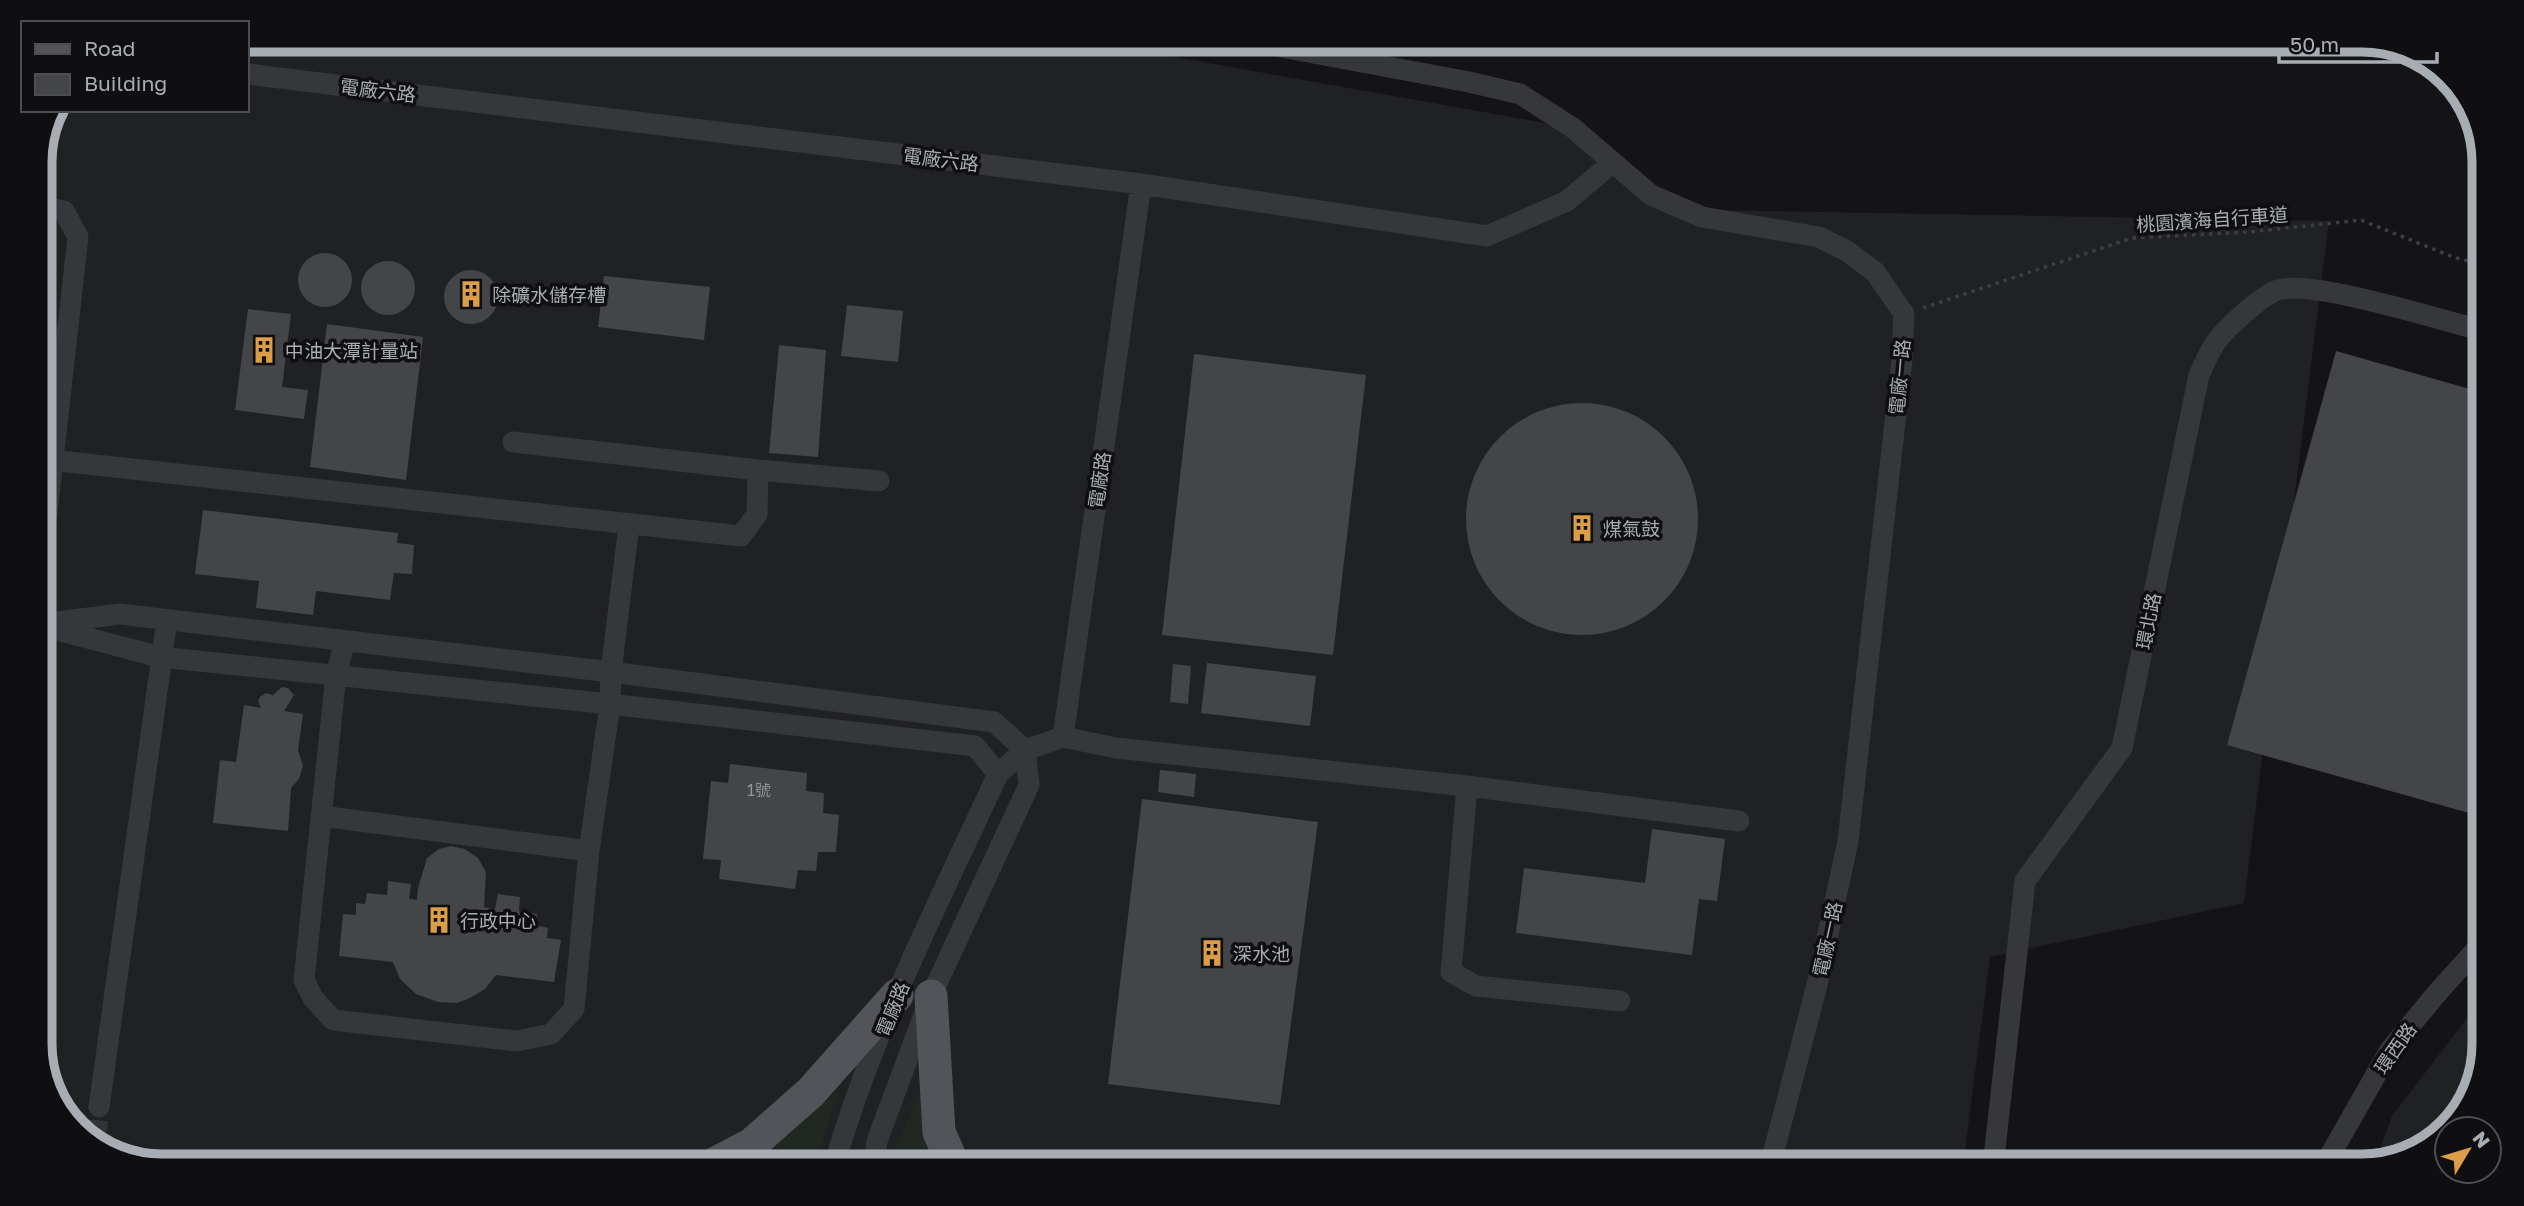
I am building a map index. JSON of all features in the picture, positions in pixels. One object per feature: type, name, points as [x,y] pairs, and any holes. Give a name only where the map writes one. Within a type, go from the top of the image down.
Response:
[{"type":"main road","points":[[733,1154],[752,1144],[811,1092],[897,995]]},
{"type":"main road","points":[[931,996],[939,1132],[949,1154]]},
{"type":"street","name":"電廠一路","points":[[1308,52],[1520,94],[1573,128],[1651,195],[1702,217],[1819,237],[1847,251],[1875,272],[1904,314],[1902,360],[1848,841],[1818,981],[1773,1154]]},
{"type":"street","name":"電廠六路","points":[[248,74],[1141,184],[1487,236],[1567,201],[1613,162]]},
{"type":"street","name":"電廠路","points":[[838,1154],[897,995],[998,774],[1025,750],[1063,737],[1141,184]]},
{"type":"street","points":[[53,209],[64,211],[78,237],[53,410]]},
{"type":"street","name":"環北路","points":[[1994,1154],[2025,881],[2122,748],[2193,400],[2199,375],[2216,342],[2246,311],[2278,290],[2307,288],[2471,328]]},
{"type":"street","points":[[513,442],[878,481]]},
{"type":"street","points":[[53,460],[740,536],[757,514],[758,470]]},
{"type":"street","points":[[345,641],[336,675],[304,980],[313,998],[333,1020],[517,1041],[551,1034],[575,1009],[589,851],[610,704],[611,672],[629,524]]},
{"type":"street","points":[[53,623],[120,614],[611,672],[994,722],[1025,750]]},
{"type":"street","points":[[99,1107],[167,620]]},
{"type":"street","points":[[53,628],[160,657],[610,704],[975,746],[998,774]]},
{"type":"street","points":[[1063,737],[1116,748],[1467,786],[1739,821]]},
{"type":"street","name":"電廠路","points":[[875,1154],[877,1141],[931,996],[1029,785],[1025,750]]},
{"type":"street","points":[[1467,786],[1451,972],[1476,986],[1620,1001]]},
{"type":"street","points":[[321,816],[589,851]]},
{"type":"street","name":"環西路","points":[[2331,1154],[2390,1050],[2472,954]]},
{"type":"path","name":"桃園濱海自行車道","points":[[1904,314],[2132,238],[2249,232],[2361,220],[2471,262]]},
{"type":"shaded area","points":[[248,52],[1146,52],[1557,125],[1655,209],[2329,221],[2244,903],[1990,957],[1965,1154],[163,1154],[120,1145],[96,1131],[71,1105],[58,1079],[53,1051],[53,155],[56,134],[64,114],[248,112]]},
{"type":"shaded area","points":[[2472,1012],[2469,1065],[2457,1098],[2445,1115],[2433,1115],[2433,1127],[2423,1135],[2404,1145],[2379,1152],[2392,1116]]},
{"type":"shaded area","points":[[923,1084],[942,1154],[896,1154],[897,1144]]},
{"type":"shaded area","points":[[839,1089],[819,1154],[756,1154],[800,1123]]},
{"type":"building","points":[[325,253],[344,261],[352,280],[344,299],[325,307],[306,299],[298,280],[306,261]]},
{"type":"building","points":[[388,261],[407,269],[415,288],[407,307],[388,315],[369,307],[361,288],[369,269]]},
{"type":"building","name":"除礦水儲存槽","points":[[471,270],[490,278],[498,297],[490,316],[471,324],[452,316],[444,297],[452,278]]},
{"type":"building","points":[[604,276],[710,287],[704,340],[598,327]]},
{"type":"building","points":[[847,305],[903,311],[898,362],[841,356]]},
{"type":"building","name":"中油大潭計量站","points":[[248,309],[291,314],[282,387],[308,390],[304,419],[235,410]]},
{"type":"building","points":[[327,324],[423,337],[406,480],[310,467]]},
{"type":"building","points":[[779,345],[826,350],[818,457],[769,453]]},
{"type":"building","points":[[2336,351],[2471,389],[2472,814],[2227,745]]},
{"type":"building","points":[[1194,354],[1366,375],[1333,655],[1162,635]]},
{"type":"building","name":"煤氣鼓","points":[[1582,403],[1605,405],[1637,417],[1656,429],[1672,445],[1693,485],[1698,519],[1696,542],[1684,574],[1672,593],[1656,609],[1616,630],[1582,635],[1559,633],[1527,621],[1508,609],[1492,593],[1471,553],[1466,519],[1468,496],[1480,464],[1492,445],[1508,429],[1548,408]]},
{"type":"building","points":[[203,510],[398,533],[397,543],[414,545],[412,574],[394,573],[390,600],[316,591],[313,615],[256,608],[259,581],[195,574]]},
{"type":"building","points":[[1207,663],[1316,676],[1310,726],[1201,713]]},
{"type":"building","points":[[1173,664],[1191,666],[1188,704],[1170,702]]},
{"type":"building","points":[[282,687],[288,688],[294,695],[284,711],[303,714],[298,750],[303,766],[299,779],[291,788],[288,831],[213,823],[220,760],[236,762],[244,705],[261,708],[258,701],[260,697],[266,693],[273,695]]},
{"type":"building","points":[[730,764],[807,773],[806,791],[824,793],[823,813],[839,815],[836,852],[818,852],[816,871],[798,870],[795,889],[719,879],[721,860],[703,859],[711,781],[728,783]]},
{"type":"building","points":[[1160,770],[1196,774],[1194,797],[1158,792]]},
{"type":"building","name":"深水池","points":[[1142,799],[1318,822],[1280,1105],[1108,1084]]},
{"type":"building","points":[[1652,829],[1725,839],[1717,901],[1699,899],[1692,955],[1516,933],[1524,868],[1645,883]]},
{"type":"building","name":"行政中心","points":[[451,846],[465,849],[478,858],[486,872],[484,907],[495,909],[498,894],[520,897],[519,911],[537,914],[536,925],[548,928],[547,938],[561,940],[554,982],[496,975],[485,989],[470,998],[457,1003],[438,1002],[416,994],[400,979],[393,962],[339,956],[343,914],[356,915],[356,903],[365,904],[367,893],[387,895],[388,881],[411,884],[409,899],[417,900],[427,858],[439,849]]},
{"type":"tunnel","points":[[96,1131],[99,1107]]},
{"type":"place","name":"除礦水儲存槽","points":[[471,294]]},
{"type":"place","name":"中油大潭計量站","points":[[264,350]]},
{"type":"place","name":"煤氣鼓","points":[[1582,528]]},
{"type":"place","name":"行政中心","points":[[439,920]]},
{"type":"place","name":"深水池","points":[[1212,953]]}]
